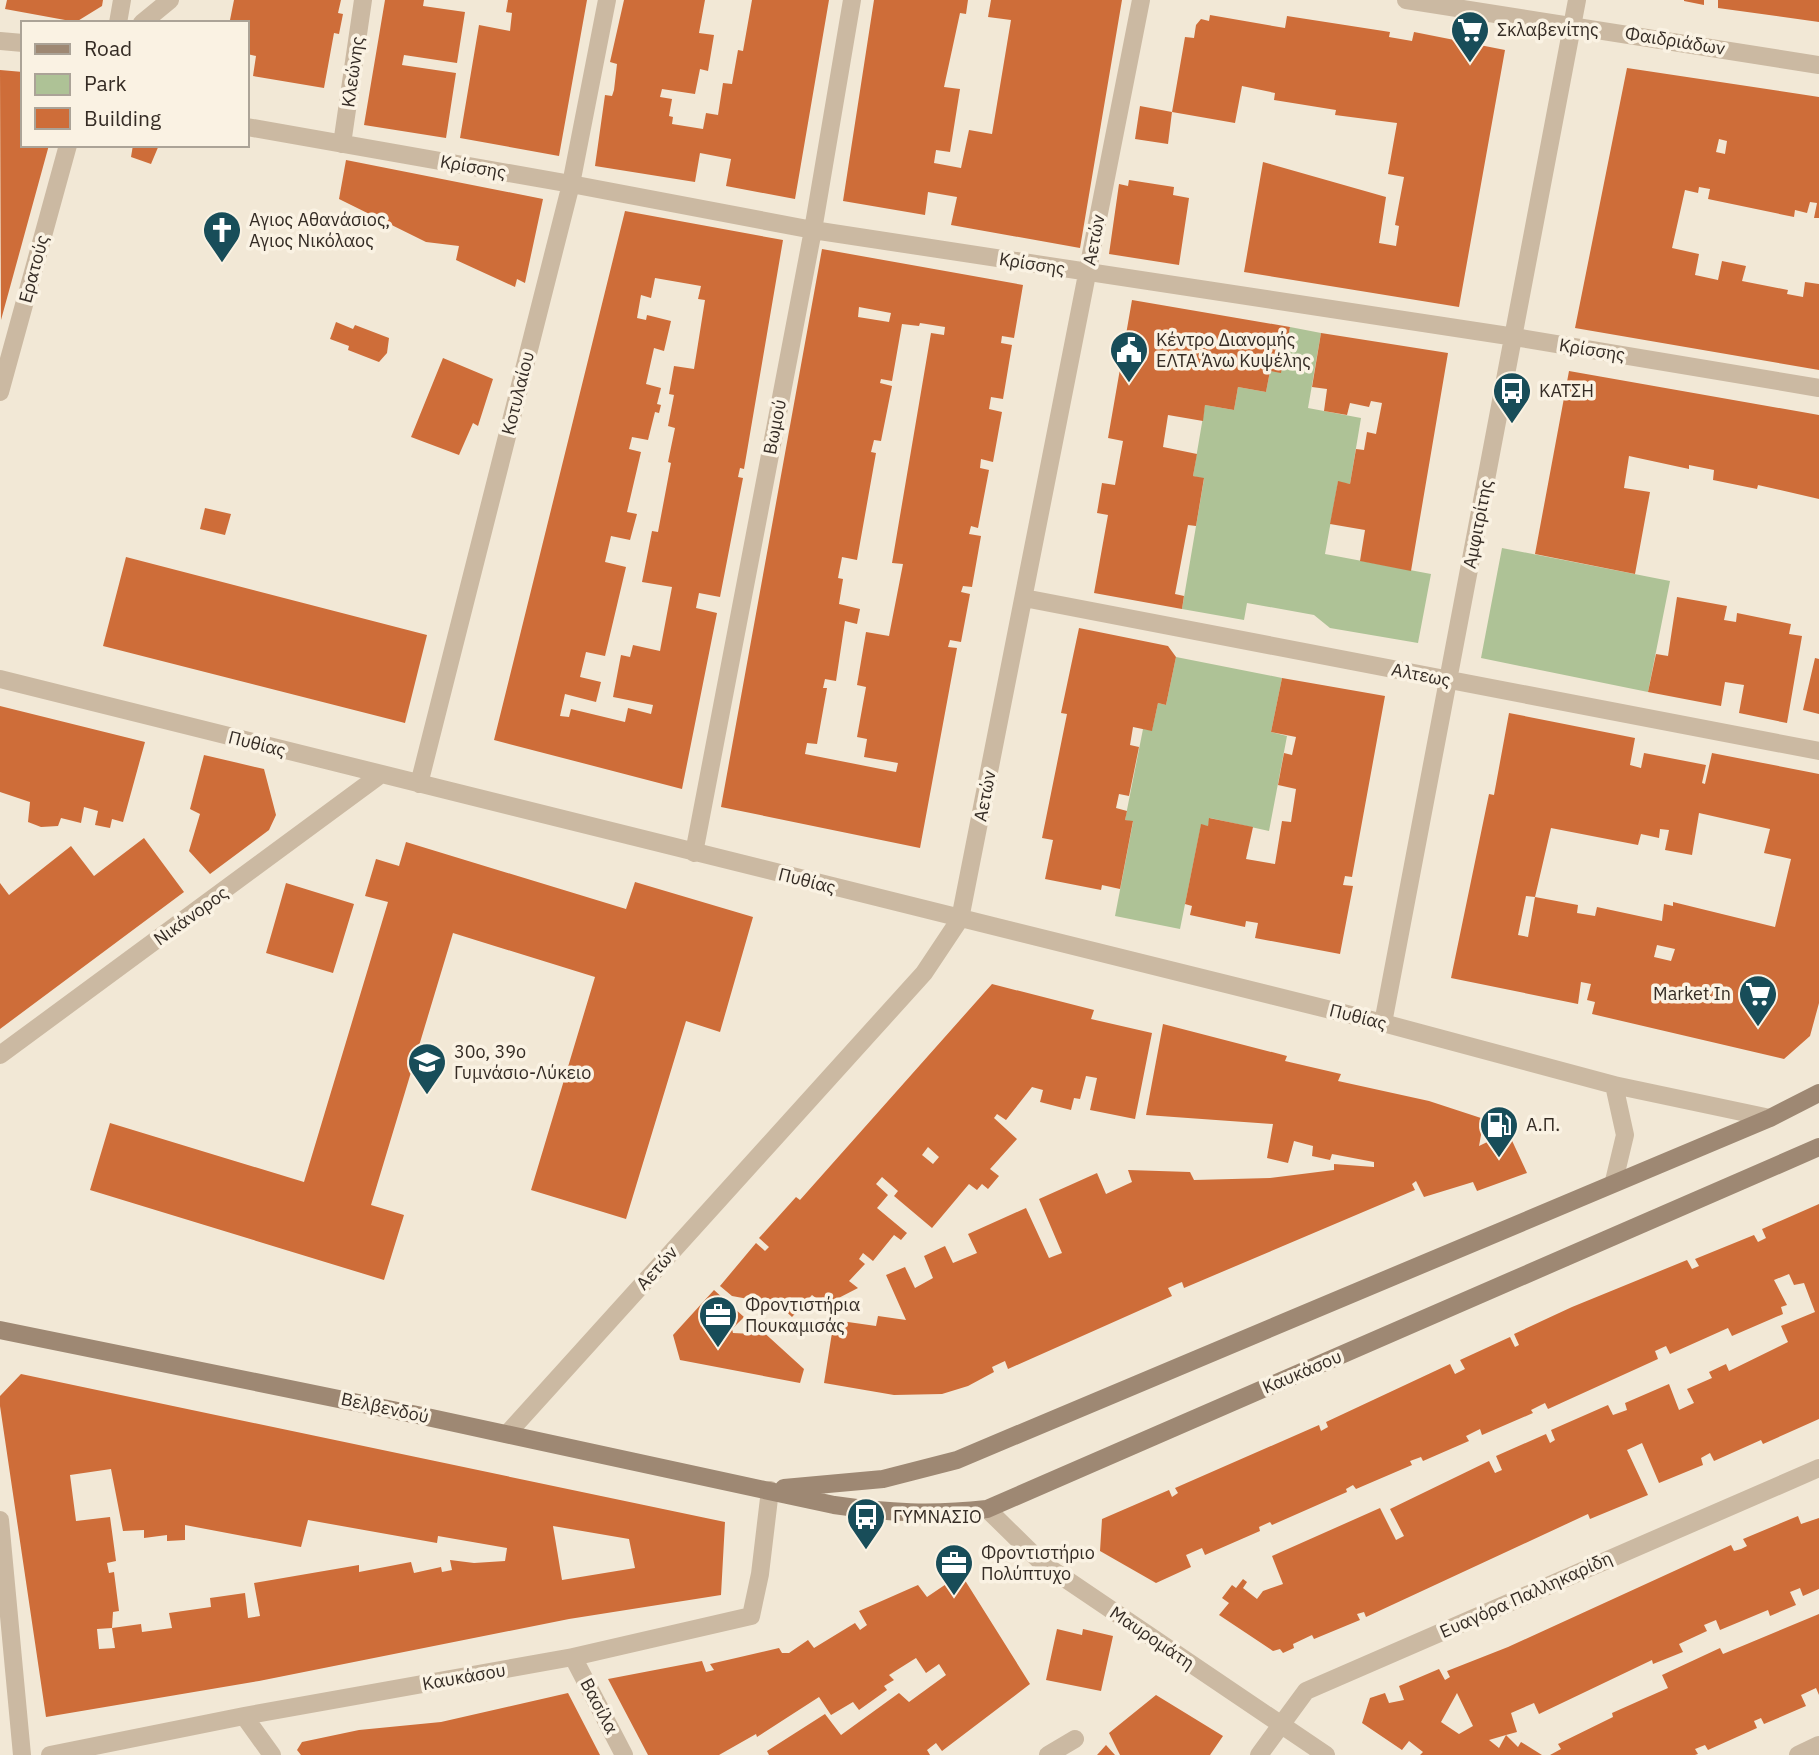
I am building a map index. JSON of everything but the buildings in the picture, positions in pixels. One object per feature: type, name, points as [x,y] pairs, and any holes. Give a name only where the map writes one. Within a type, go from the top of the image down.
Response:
[{"type":"street","points":[[118,21],[122,0]]},
{"type":"street","points":[[144,21],[170,0]]},
{"type":"street","name":"Κλεώνης","points":[[342,144],[363,0]]},
{"type":"street","name":"Κοτυλαίου","points":[[419,784],[570,184],[607,0]]},
{"type":"street","name":"Βωμού","points":[[694,853],[813,230],[852,0]]},
{"type":"street","name":"Αετών","points":[[507,1434],[923,973],[960,919],[1141,0]]},
{"type":"street","name":"Φαιδριάδων","points":[[1406,0],[1574,24],[1819,65]]},
{"type":"street","name":"Αμφιτρίτης","points":[[1383,1023],[1577,0]]},
{"type":"street","points":[[0,41],[21,43]]},
{"type":"street","name":"Κρίσσης","points":[[248,127],[813,230],[1515,337],[1819,388]]},
{"type":"street","name":"Ερατούς","points":[[0,392],[67,147]]},
{"type":"street","name":"Αλτεως","points":[[1024,598],[1819,751]]},
{"type":"street","name":"Πυθίας","points":[[0,679],[1383,1023],[1614,1085],[1770,1118]]},
{"type":"street","name":"Νικάνορος","points":[[0,1055],[380,775]]},
{"type":"street","points":[[1614,1085],[1625,1135],[1614,1181]]},
{"type":"street","points":[[770,1490],[883,1479],[957,1460],[1614,1181],[1770,1118],[1819,1093]]},
{"type":"street","name":"Καυκάσου","points":[[50,1755],[244,1716],[573,1657],[751,1616],[760,1574],[770,1490],[834,1505],[890,1514],[929,1515],[987,1509],[1819,1147]]},
{"type":"street","name":"Βελβενδού","points":[[0,1330],[770,1490]]},
{"type":"street","name":"Ευαγόρα Παλληκαρίδη","points":[[1259,1755],[1306,1691],[1819,1468]]},
{"type":"street","name":"Μαυρομάτη","points":[[987,1509],[1042,1563],[1326,1755]]},
{"type":"street","points":[[0,1520],[22,1755]]},
{"type":"street","name":"Βασίλα","points":[[573,1657],[624,1755]]},
{"type":"street","points":[[244,1716],[272,1755]]},
{"type":"street","points":[[1048,1755],[1075,1739]]},
{"type":"street","points":[[1798,1755],[1819,1745]]},
{"type":"green space","points":[[1290,327],[1321,333],[1308,408],[1361,418],[1350,484],[1338,482],[1325,554],[1431,574],[1418,643],[1330,628],[1314,615],[1247,603],[1244,620],[1182,609],[1204,479],[1193,476],[1205,405],[1234,410],[1238,387],[1266,392],[1270,371],[1281,372]]},
{"type":"green space","points":[[1502,548],[1670,581],[1648,692],[1481,658]]},
{"type":"green space","points":[[1176,657],[1282,678],[1271,732],[1287,736],[1269,831],[1210,818],[1208,826],[1201,825],[1180,929],[1115,916],[1133,822],[1125,820],[1143,729],[1152,730],[1158,703],[1166,705]]},
{"type":"place","name":"Σκλαβενίτης","points":[[1470,64]]},
{"type":"place","name":"Αγιος Αθανάσιος, Αγιος Νικόλαος","points":[[222,264]]},
{"type":"place","name":"Κέντρο Διανομής ΕΛΤΑ Άνω Κυψέλης","points":[[1129,384]]},
{"type":"place","name":"ΚΑΤΣΗ","points":[[1512,425]]},
{"type":"place","name":"Market In","points":[[1758,1028]]},
{"type":"place","name":"30ο, 39ο Γυμνάσιο-Λύκειο","points":[[427,1096]]},
{"type":"place","name":"Α.Π.","points":[[1499,1159]]},
{"type":"place","name":"Φροντιστήρια Πουκαμισάς","points":[[718,1349]]},
{"type":"place","name":"ΓΥΜΝΑΣΙΟ","points":[[866,1551]]},
{"type":"place","name":"Φροντιστήριο Πολύπτυχο","points":[[954,1597]]}]
